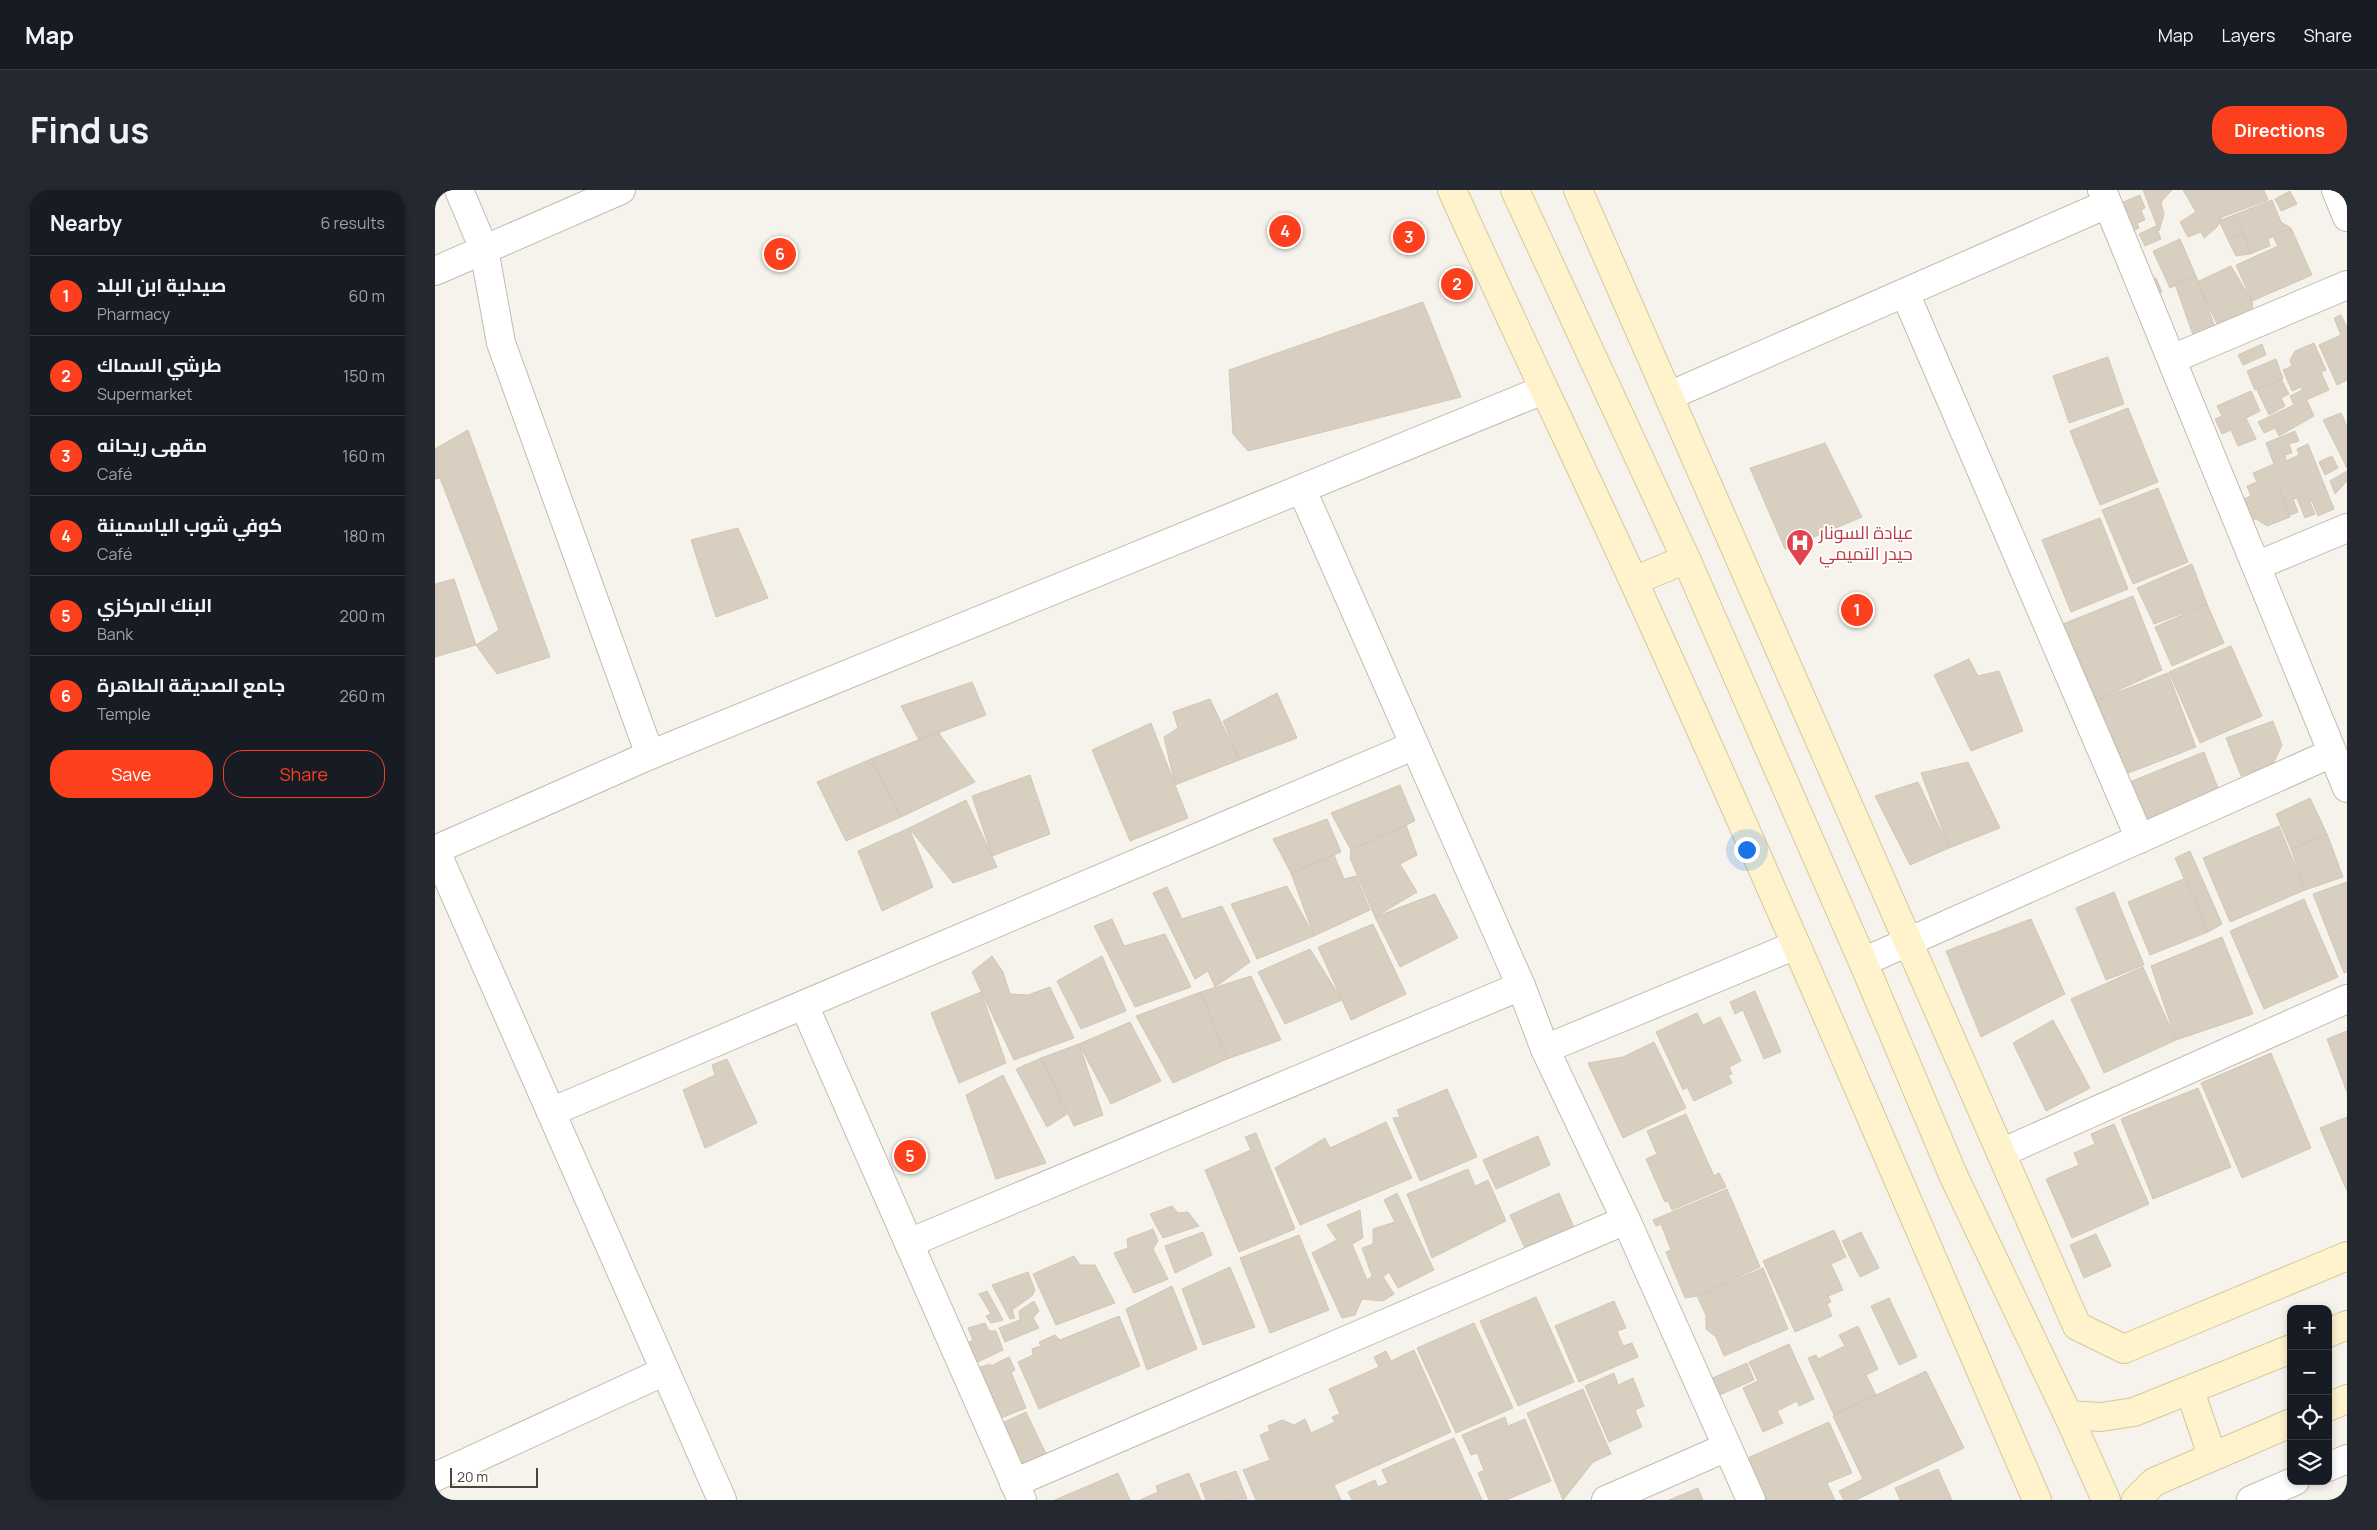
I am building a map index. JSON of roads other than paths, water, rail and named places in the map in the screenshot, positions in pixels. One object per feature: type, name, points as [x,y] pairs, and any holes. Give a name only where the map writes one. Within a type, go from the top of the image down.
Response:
[{"type":"main road","points":[[1451,190],[1634,581],[1796,945],[2037,1500]]},
{"type":"main road","points":[[1515,190],[1686,559],[1863,962],[1954,1176],[2068,1415],[2106,1500]]},
{"type":"main road","points":[[1578,190],[2077,1326],[2124,1349],[2347,1256]]},
{"type":"main road","points":[[1634,581],[1686,559]]},
{"type":"main road","points":[[2332,1331],[2347,1325]]},
{"type":"main road","points":[[2068,1415],[2118,1416],[2150,1407],[2289,1350]]},
{"type":"main road","points":[[2190,1391],[2213,1455]]},
{"type":"main road","points":[[2332,1405],[2347,1399]]},
{"type":"main road","points":[[2136,1500],[2153,1482],[2287,1424]]},
{"type":"street","points":[[459,190],[484,249],[501,343],[650,755]]},
{"type":"street","points":[[435,271],[621,190]]},
{"type":"street","points":[[2336,190],[2347,217]]},
{"type":"street","points":[[1669,396],[1905,293],[2105,197],[2173,359],[2347,788]]},
{"type":"street","points":[[2173,359],[2347,285]]},
{"type":"street","points":[[1905,293],[2140,839]]},
{"type":"street","points":[[722,1500],[435,850],[650,755],[1543,390]]},
{"type":"street","points":[[1301,490],[1521,986],[1545,1049],[1625,1220],[1751,1500]]},
{"type":"street","points":[[2256,566],[2347,528]]},
{"type":"street","points":[[551,1112],[1413,746]]},
{"type":"street","points":[[1863,962],[2332,753]]},
{"type":"street","points":[[1545,1049],[1796,945]]},
{"type":"street","points":[[909,1243],[1521,986]]},
{"type":"street","points":[[2001,1153],[2347,999]]},
{"type":"street","points":[[804,1005],[1018,1492],[1625,1220]]},
{"type":"street","points":[[435,1477],[665,1371]]},
{"type":"street","points":[[1606,1500],[1727,1446]]},
{"type":"street","points":[[2332,1465],[2347,1459]]},
{"type":"street","points":[[2251,1500],[2287,1484]]},
{"type":"place","name":"كوفي شوب الياسمينة","points":[[1285,231]]},
{"type":"place","name":"مقهى ريحانه","points":[[1409,237]]},
{"type":"place","name":"جامع الصديقة الطاهرة","points":[[780,254]]},
{"type":"place","name":"طرشي السماك","points":[[1457,284]]},
{"type":"place","name":"عيادة السونار حيدر التميمي","points":[[1800,567]]},
{"type":"place","name":"صيدلية ابن البلد","points":[[1857,610]]},
{"type":"place","name":"البنك المركزي","points":[[910,1156]]}]
